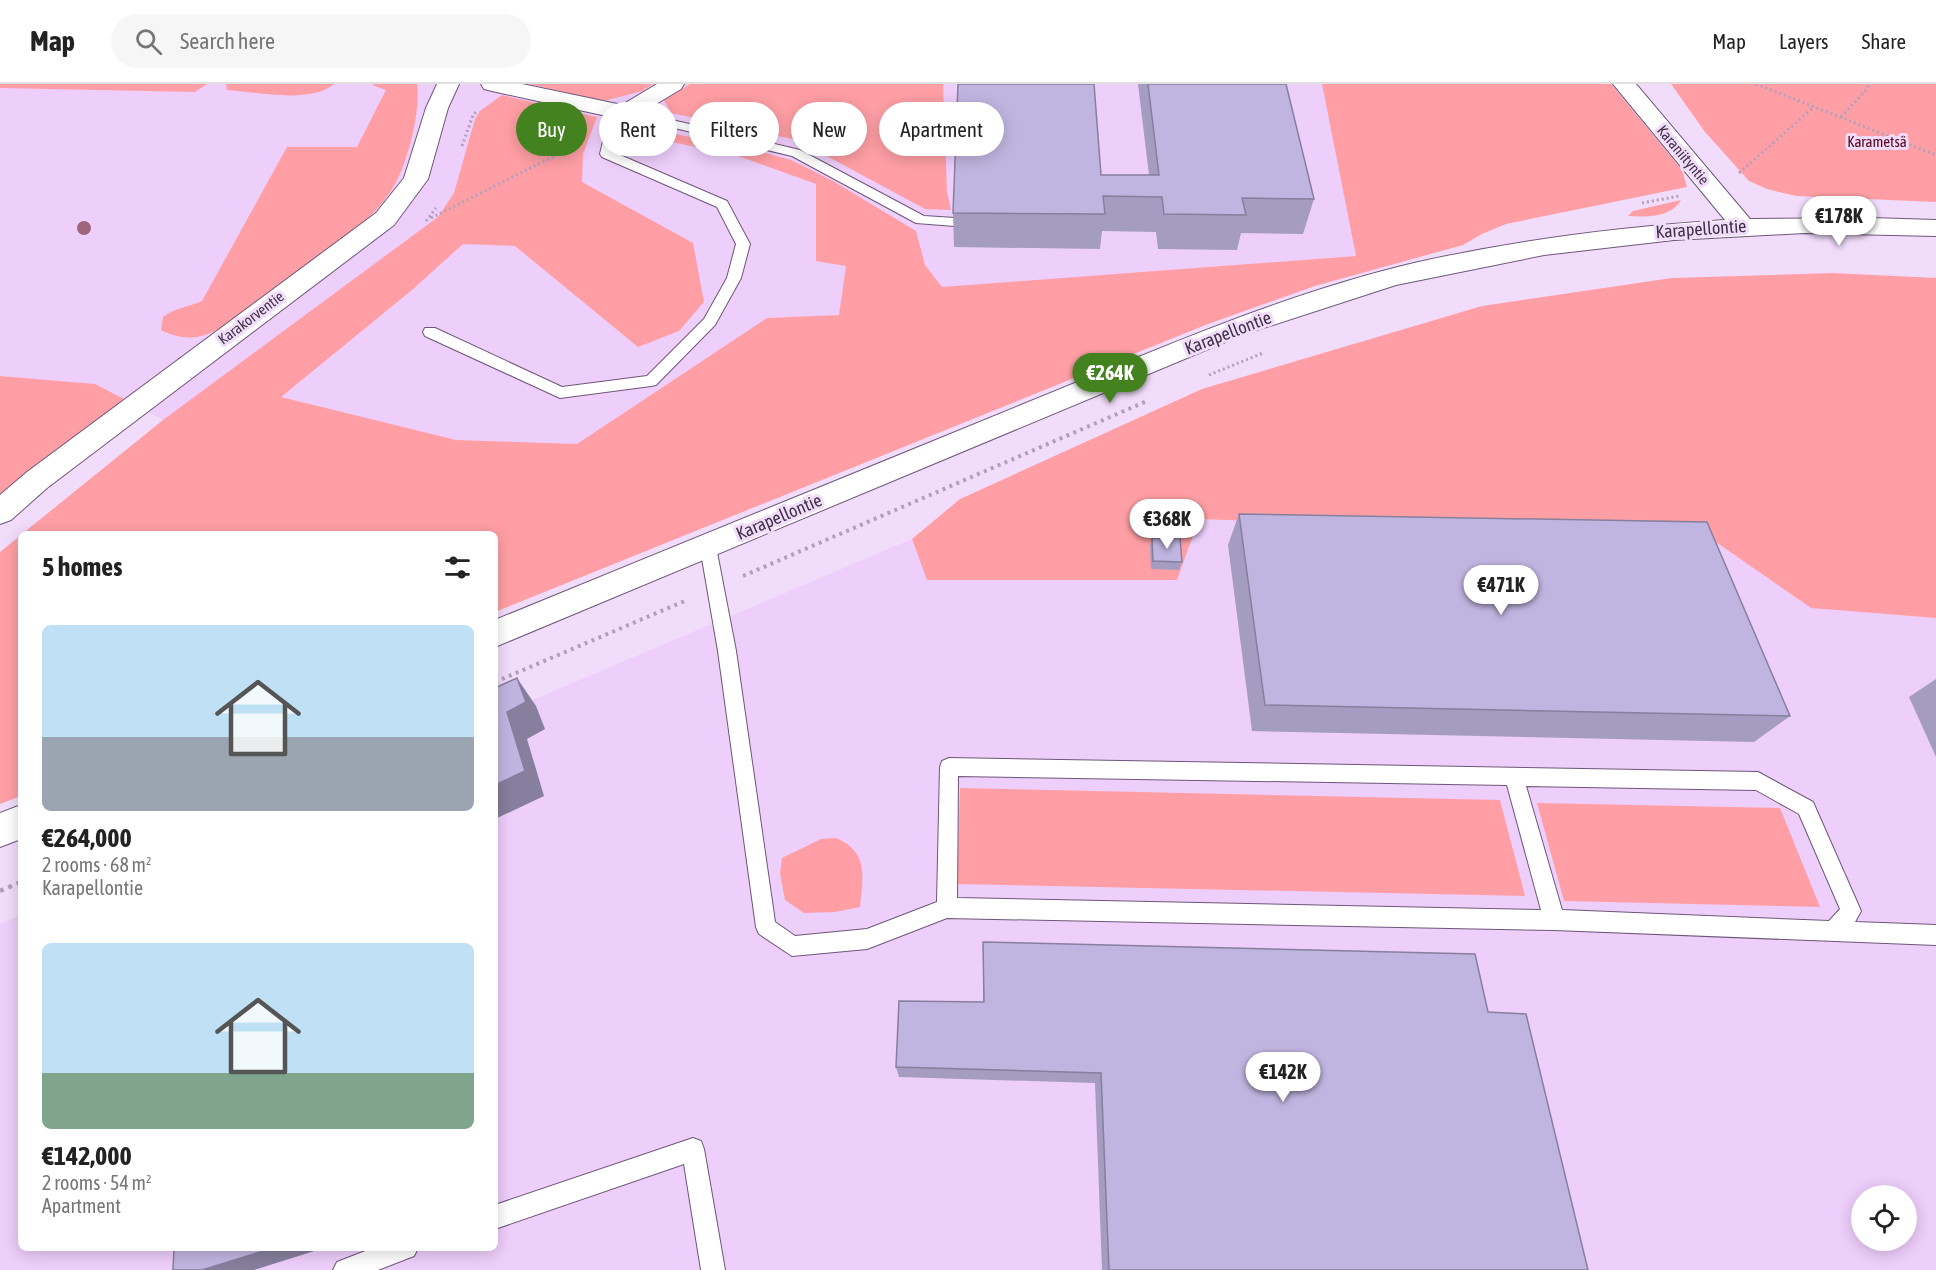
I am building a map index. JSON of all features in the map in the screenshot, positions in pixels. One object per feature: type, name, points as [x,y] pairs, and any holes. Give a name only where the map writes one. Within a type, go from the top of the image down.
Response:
[{"type":"street","name":"Karakorventie","points":[[0,512],[74,452],[385,219],[416,179],[436,108],[448,84]]},
{"type":"street","points":[[492,84],[599,114]]},
{"type":"street","points":[[646,102],[673,84]]},
{"type":"street","name":"Karaniityntie","points":[[1624,84],[1742,225]]},
{"type":"street","name":"Karapellontie","points":[[498,633],[1233,329],[1323,298],[1413,273],[1485,258],[1594,240],[1671,231],[1742,225],[1936,228]]},
{"type":"street","points":[[0,830],[18,823]]},
{"type":"lane","points":[[677,131],[796,153],[921,220],[955,222]]},
{"type":"lane","points":[[430,332],[560,393],[651,381],[710,322],[734,278],[743,244],[722,204],[611,156]]},
{"type":"lane","points":[[708,547],[727,651],[766,927],[792,946],[867,939],[947,908],[1554,920],[1936,935]]},
{"type":"lane","points":[[947,908],[949,767],[1758,781],[1806,808],[1851,911],[1834,931]]},
{"type":"lane","points":[[1514,775],[1554,920]]},
{"type":"lane","points":[[498,1215],[693,1149],[713,1270]]},
{"type":"lane","points":[[345,1270],[398,1251]]},
{"type":"path","points":[[1756,84],[1936,155]]},
{"type":"path","points":[[1841,117],[1868,88],[1868,84]]},
{"type":"path","points":[[1734,177],[1814,107]]},
{"type":"path","points":[[430,218],[599,130]]},
{"type":"path","points":[[1201,378],[1266,352]]},
{"type":"path","points":[[498,681],[1147,401]]},
{"type":"path","points":[[0,891],[18,883]]},
{"type":"shaded area","points":[[0,84],[1322,84],[1357,256],[942,288],[839,315],[767,318],[550,530],[163,420],[95,384],[0,376]]},
{"type":"shaded area","points":[[1199,519],[1710,538],[1811,608],[1936,618],[1936,1270],[0,1270],[0,924],[18,916],[18,1251],[498,1251],[498,715],[912,539],[928,580],[1177,580]]},
{"type":"green space","points":[[0,84],[207,84],[195,92],[0,88]]},
{"type":"green space","points":[[226,84],[334,84],[312,94],[283,95],[227,90]]},
{"type":"green space","points":[[417,84],[418,95],[415,121],[404,164],[394,186],[383,201],[341,242],[225,326],[194,337],[177,336],[161,330],[163,317],[202,301],[287,147],[357,147],[386,90],[372,85]]},
{"type":"green space","points":[[529,84],[653,84],[642,91],[604,101]]},
{"type":"green space","points":[[690,84],[943,84],[944,102],[879,102],[879,156],[946,156],[947,192],[951,210],[925,209],[827,156],[867,156],[867,102],[791,102],[791,139],[779,136],[779,102],[689,102],[689,117],[677,114],[677,102],[665,102],[664,100]]},
{"type":"green space","points":[[1322,84],[1611,84],[1682,170],[1687,187],[1506,224],[1463,245],[1315,286],[1208,324],[498,611],[498,531],[26,531],[163,420],[438,217],[454,193],[475,119],[480,111],[502,95],[532,102],[516,102],[516,156],[583,156],[582,182],[693,243],[704,302],[679,331],[638,347],[515,246],[463,244],[412,290],[281,397],[456,440],[577,444],[767,318],[839,315],[846,266],[816,261],[816,184],[738,156],[776,156],[791,160],[833,181],[916,231],[925,265],[942,287],[1356,256]]},
{"type":"green space","name":"Karametsä","points":[[1671,84],[1936,84],[1936,202],[1796,196],[1767,189],[1749,181],[1705,132]]},
{"type":"green space","points":[[587,115],[597,117],[587,143]]},
{"type":"green space","points":[[677,134],[689,137],[689,146],[677,143]]},
{"type":"green space","points":[[1681,200],[1671,210],[1658,215],[1628,216],[1633,211]]},
{"type":"green space","points":[[1832,273],[1936,278],[1936,618],[1811,608],[1710,538],[1199,519],[1177,580],[927,580],[912,539],[960,499],[1202,389],[1482,306],[1672,278]]},
{"type":"green space","points":[[0,376],[95,384],[124,399],[0,498]]},
{"type":"green space","points":[[18,537],[18,797],[0,804],[0,552]]},
{"type":"green space","points":[[960,788],[1500,800],[1525,896],[957,884]]},
{"type":"green space","points":[[1537,803],[1780,808],[1820,907],[1564,901]]},
{"type":"green space","points":[[836,838],[854,850],[859,858],[862,867],[860,907],[835,912],[804,913],[785,900],[780,873],[782,858],[821,839]]},
{"type":"building","points":[[958,84],[1094,84],[1101,175],[1159,175],[1148,84],[1286,84],[1314,199],[1242,198],[1246,215],[1164,214],[1162,197],[1103,196],[1105,214],[953,213],[955,156],[1004,156],[1004,102],[957,102]]},
{"type":"building","points":[[1239,514],[1707,522],[1790,716],[1265,705]]},
{"type":"building","points":[[1152,538],[1180,538],[1182,562],[1153,561]]},
{"type":"building","points":[[517,678],[526,702],[507,712],[525,771],[498,784],[498,687]]},
{"type":"building","points":[[983,942],[1475,954],[1488,1012],[1526,1014],[1588,1270],[1109,1270],[1101,1073],[896,1067],[899,1001],[984,1002]]},
{"type":"building","points":[[174,1251],[263,1251],[202,1270],[173,1270]]}]
